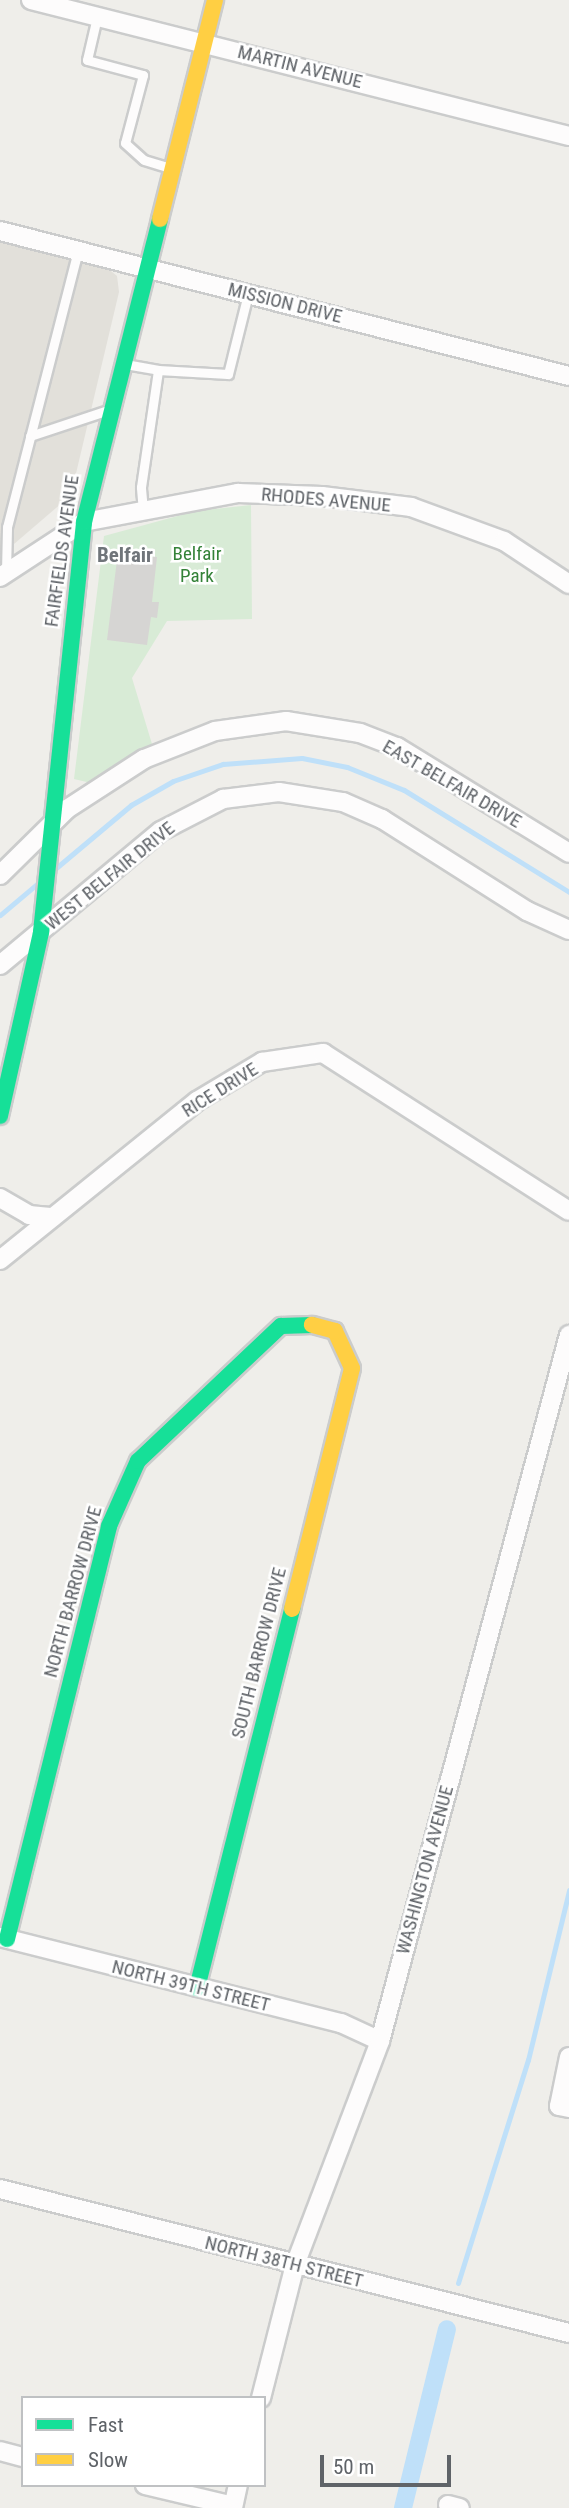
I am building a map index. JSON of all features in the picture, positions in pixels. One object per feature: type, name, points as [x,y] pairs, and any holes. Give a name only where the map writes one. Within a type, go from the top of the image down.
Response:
[{"type":"street","name":"MARTIN AVENUE","points":[[31,0],[569,136]]},
{"type":"street","name":"FAIRFIELDS AVENUE","points":[[0,1116],[41,924],[84,522],[144,267],[215,0]]},
{"type":"street","name":"MISSION DRIVE","points":[[0,231],[569,376]]},
{"type":"street","name":"RHODES AVENUE","points":[[3,574],[84,522],[238,494],[322,496],[411,507],[504,541],[569,584]]},
{"type":"street","name":"EAST BELFAIR DRIVE","points":[[0,875],[50,826],[161,750],[232,726],[286,721],[348,731],[397,747],[569,853]]},
{"type":"street","name":"WEST BELFAIR DRIVE","points":[[0,965],[41,924],[179,819],[223,799],[279,792],[343,802],[382,818],[527,911],[569,930]]},
{"type":"street","name":"RICE DRIVE","points":[[0,1260],[197,1101],[262,1062],[323,1053],[569,1211]]},
{"type":"street","points":[[0,1198],[18,1211],[54,1217]]},
{"type":"street","name":"NORTH BARROW DRIVE","points":[[4,1938],[109,1526],[138,1461],[281,1326],[310,1324],[335,1331]]},
{"type":"street","name":"SOUTH BARROW DRIVE","points":[[197,1988],[352,1368],[335,1331]]},
{"type":"street","name":"WASHINGTON AVENUE","points":[[262,2396],[295,2265],[380,2041],[569,1335]]},
{"type":"street","name":"NORTH 39TH STREET","points":[[4,1938],[341,2023],[380,2041]]},
{"type":"street","points":[[564,2107],[569,2057]]},
{"type":"street","name":"NORTH 38TH STREET","points":[[0,2189],[569,2333]]},
{"type":"street","points":[[0,2451],[21,2456]]},
{"type":"street","points":[[153,2487],[233,2507],[238,2487]]},
{"type":"lane","points":[[97,16],[87,60],[143,75],[125,144],[144,160],[171,168]]},
{"type":"lane","points":[[3,574],[7,527],[78,250]]},
{"type":"lane","points":[[120,363],[158,370],[228,374],[248,293]]},
{"type":"lane","points":[[143,511],[141,487],[158,370]]},
{"type":"lane","points":[[30,436],[109,410]]},
{"type":"shaded area","points":[[0,242],[106,267],[117,276],[119,292],[73,486],[63,502],[0,556]]},
{"type":"green space","name":"Belfair Park","points":[[251,505],[252,619],[167,621],[132,678],[152,744],[91,783],[74,779],[104,536],[196,511]]},
{"type":"building","points":[[118,552],[157,557],[152,602],[159,602],[157,618],[151,617],[147,645],[107,640]]},
{"type":"waterway","points":[[56,868],[131,805],[173,781],[223,764],[302,758],[347,767],[404,790],[569,892]]},
{"type":"waterway","points":[[0,915],[38,883]]},
{"type":"waterway","points":[[458,2283],[528,2060],[569,1890]]},
{"type":"waterway","points":[[403,2508],[447,2329]]},
{"type":"traffic: fast","points":[[0,1116],[41,932],[84,522],[160,219]]},
{"type":"traffic: fast","points":[[7,1939],[109,1526],[138,1461],[281,1326],[312,1325]]},
{"type":"traffic: fast","points":[[197,1988],[292,1609]]},
{"type":"traffic: slow","points":[[160,219],[215,0]]},
{"type":"traffic: slow","points":[[292,1609],[352,1368],[335,1331],[312,1325]]},
{"type":"district","name":"Belfair","points":[[125,555]]}]
